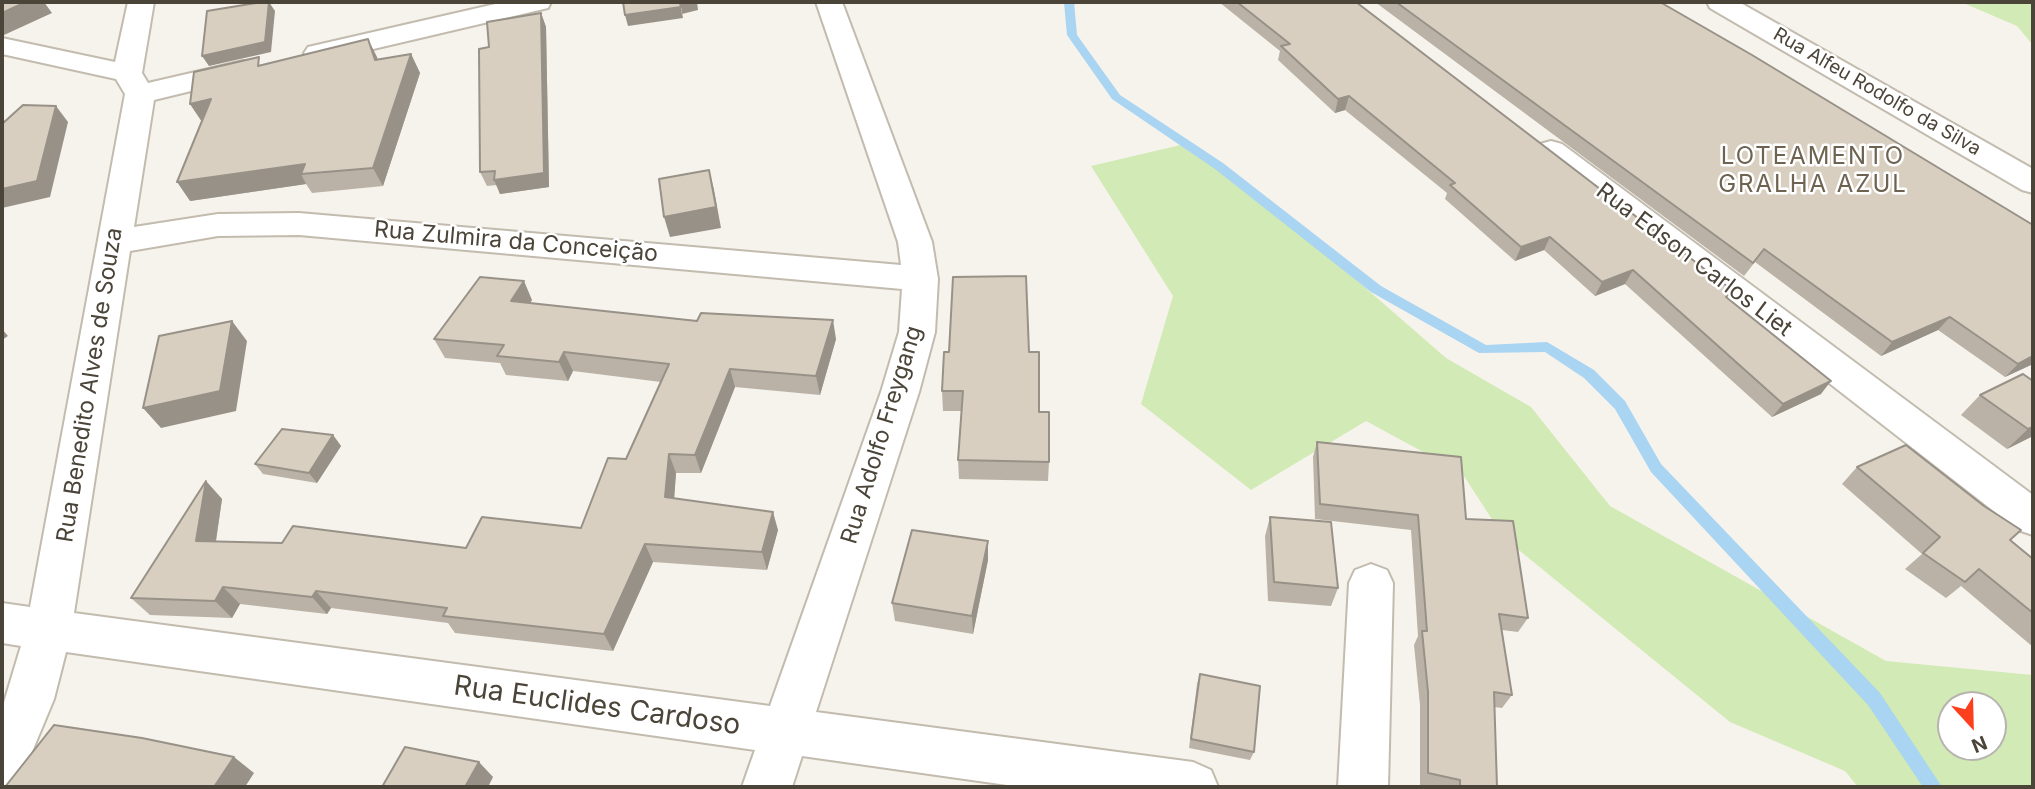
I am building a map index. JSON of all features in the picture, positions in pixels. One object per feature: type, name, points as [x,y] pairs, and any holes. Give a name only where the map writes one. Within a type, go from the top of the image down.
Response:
[{"type":"street","name":"Rua Benedito Alves de Souza","points":[[2,766],[30,699],[49,629],[112,244],[141,2]]},
{"type":"street","points":[[2,46],[133,84],[279,62],[538,2]]},
{"type":"street","name":"Rua Adolfo Freygang","points":[[767,787],[900,392],[917,332],[920,279],[915,242],[829,2]]},
{"type":"street","name":"Rua Alfeu Rodolfo da Silva","points":[[1720,2],[2033,183]]},
{"type":"street","name":"Rua Edson Carlos Liet","points":[[1521,129],[2033,518]]},
{"type":"street","name":"Rua Zulmira da Conceição","points":[[112,244],[156,233],[218,225],[299,223],[920,279]]},
{"type":"street","points":[[1363,787],[1371,583]]},
{"type":"street","name":"Rua Euclides Cardoso","points":[[2,622],[1193,787]]},
{"type":"green space","points":[[1961,2],[2033,2],[2033,45],[2017,26]]},
{"type":"green space","points":[[1185,144],[1230,170],[1446,358],[1531,407],[1610,506],[1886,661],[2033,675],[2033,787],[1858,787],[1845,771],[1730,722],[1504,538],[1462,473],[1366,421],[1251,490],[1141,404],[1173,296],[1091,166]]},
{"type":"building","points":[[2,2],[26,2],[2,13]]},
{"type":"building","points":[[269,2],[265,42],[202,56],[207,11]]},
{"type":"building","points":[[623,2],[687,2],[680,3],[681,7],[625,15]]},
{"type":"building","points":[[1237,2],[1356,2],[1732,290],[1726,297],[1831,381],[1783,404],[1633,270],[1602,282],[1550,237],[1521,247],[1450,185],[1455,183],[1349,96],[1338,99],[1281,46],[1290,44]]},
{"type":"building","points":[[1396,2],[1660,2],[2033,225],[2033,356],[2018,364],[1950,317],[1892,342],[1764,249],[1753,263]]},
{"type":"building","points":[[541,13],[544,173],[494,180],[495,171],[480,172],[479,49],[489,47],[487,22]]},
{"type":"building","points":[[368,39],[375,60],[411,54],[373,168],[301,174],[305,164],[177,182],[211,99],[190,104],[194,72],[259,57],[258,66]]},
{"type":"building","points":[[23,105],[56,106],[37,181],[2,189],[2,124]]},
{"type":"building","points":[[709,170],[716,207],[664,217],[659,179]]},
{"type":"building","points":[[1026,276],[1029,352],[1039,352],[1039,412],[1049,412],[1049,462],[958,460],[963,391],[942,391],[944,352],[949,352],[953,277]]},
{"type":"building","points":[[480,277],[524,281],[511,301],[697,321],[701,313],[833,320],[816,376],[730,369],[695,455],[669,454],[665,497],[773,512],[762,552],[645,544],[604,634],[443,616],[447,608],[316,591],[312,597],[223,587],[215,601],[131,598],[206,481],[196,541],[282,543],[293,526],[466,548],[482,517],[581,528],[608,458],[626,459],[669,364],[564,352],[559,362],[497,356],[504,345],[434,339]]},
{"type":"building","points":[[232,321],[220,391],[143,408],[159,336]]},
{"type":"building","points":[[2023,374],[2033,381],[2033,427],[2028,429],[1980,395]]},
{"type":"building","points":[[282,429],[333,435],[309,473],[255,464]]},
{"type":"building","points":[[1317,442],[1461,457],[1466,519],[1513,521],[1528,618],[1499,614],[1512,695],[1494,692],[1497,787],[1460,787],[1460,780],[1428,773],[1428,692],[1422,631],[1427,631],[1418,515],[1320,504]]},
{"type":"building","points":[[1906,445],[1984,506],[2021,530],[2010,540],[2033,559],[2033,613],[1979,569],[1965,582],[1923,553],[1940,537],[1857,467]]},
{"type":"building","points":[[1270,517],[1331,522],[1338,588],[1274,582]]},
{"type":"building","points":[[912,530],[988,541],[972,616],[892,603]]},
{"type":"building","points":[[1200,674],[1260,686],[1254,752],[1191,739]]},
{"type":"building","points":[[54,725],[142,738],[234,757],[214,787],[5,787]]},
{"type":"building","points":[[405,747],[479,762],[465,787],[382,787]]},
{"type":"waterway","points":[[1069,2],[1072,35],[1116,97],[1219,166],[1376,289],[1484,350],[1547,347],[1589,374],[1620,405],[1656,468],[1874,699],[1933,787]]},
{"type":"district","name":"LOTEAMENTO GRALHA AZUL","points":[[1813,171]]}]
